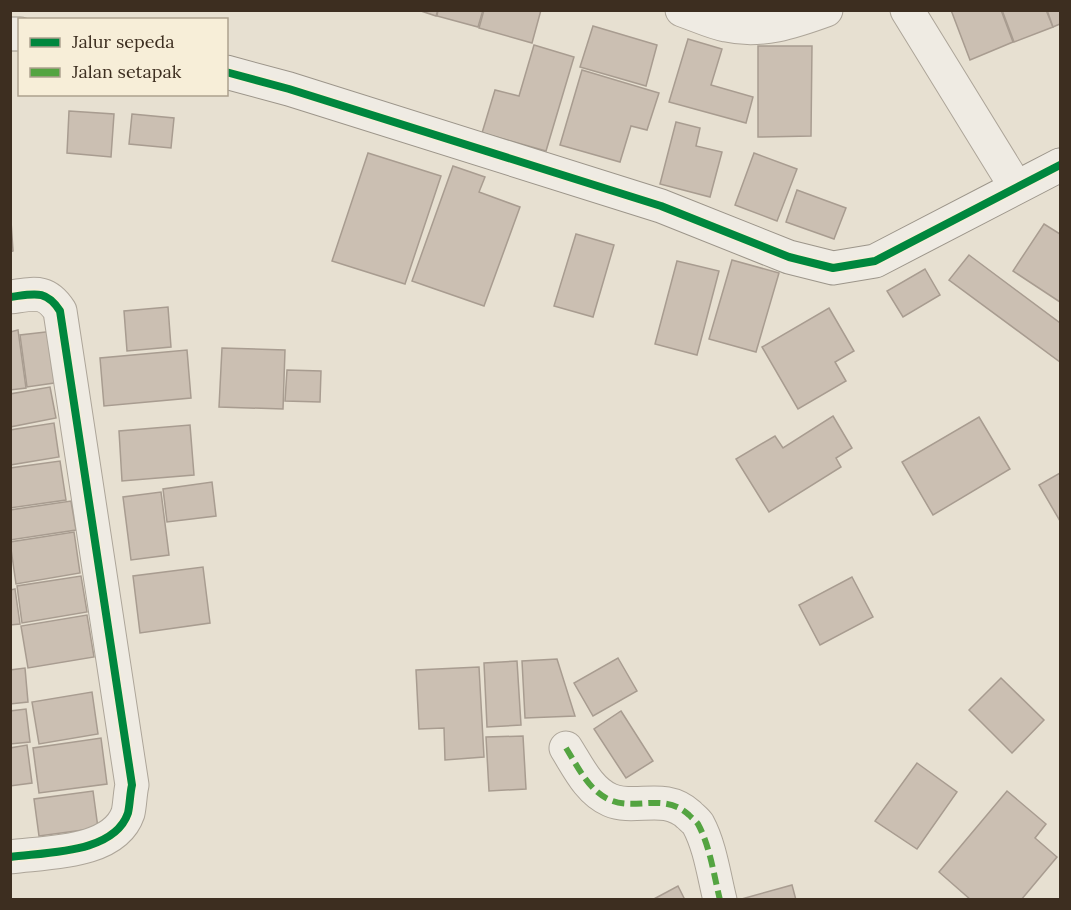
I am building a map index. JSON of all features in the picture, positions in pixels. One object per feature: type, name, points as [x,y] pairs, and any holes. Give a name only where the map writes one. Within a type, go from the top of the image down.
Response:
[{"type":"street","points":[[682,10],[727,25],[759,28],[792,23],[826,10]]},
{"type":"street","points":[[907,10],[1016,187]]},
{"type":"street","points":[[228,73],[289,89],[661,206],[789,257],[833,268],[875,261],[1060,165]]},
{"type":"street","points":[[10,297],[45,295],[54,301],[60,311],[132,784],[128,814],[115,831],[103,841],[79,848],[10,857]]},
{"type":"street","points":[[566,748],[596,791],[611,800],[626,803],[658,802],[681,808],[698,823],[720,900]]},
{"type":"building","points":[[418,10],[438,10],[436,16]]},
{"type":"building","points":[[438,10],[483,10],[478,27],[437,16]]},
{"type":"building","points":[[484,10],[541,10],[532,43],[479,28]]},
{"type":"building","points":[[951,10],[1001,10],[1013,42],[970,60]]},
{"type":"building","points":[[1002,10],[1046,10],[1053,27],[1014,42]]},
{"type":"building","points":[[1047,10],[1060,10],[1060,24],[1053,27]]},
{"type":"building","points":[[593,26],[657,45],[646,86],[580,67]]},
{"type":"building","points":[[688,39],[722,49],[711,85],[753,97],[746,123],[669,102]]},
{"type":"building","points":[[534,45],[574,57],[546,151],[482,133],[495,90],[519,96]]},
{"type":"building","points":[[758,46],[812,46],[811,136],[758,137]]},
{"type":"building","points":[[582,70],[659,93],[647,130],[631,126],[620,162],[560,145]]},
{"type":"building","points":[[69,111],[114,114],[111,157],[67,153]]},
{"type":"building","points":[[132,114],[174,118],[171,148],[129,144]]},
{"type":"building","points":[[676,122],[700,128],[696,146],[722,152],[710,197],[660,184]]},
{"type":"building","points":[[368,153],[441,176],[405,284],[332,261]]},
{"type":"building","points":[[754,153],[797,169],[777,221],[735,205]]},
{"type":"building","points":[[453,166],[485,177],[479,192],[520,207],[484,306],[412,281]]},
{"type":"building","points":[[797,190],[846,208],[834,239],[786,222]]},
{"type":"building","points":[[10,206],[13,251],[10,252]]},
{"type":"building","points":[[1044,224],[1060,234],[1060,302],[1013,271]]},
{"type":"building","points":[[576,234],[614,245],[593,317],[554,306]]},
{"type":"building","points":[[969,255],[1060,323],[1060,362],[949,280]]},
{"type":"building","points":[[732,260],[779,273],[756,352],[709,339]]},
{"type":"building","points":[[677,261],[719,271],[697,355],[655,344]]},
{"type":"building","points":[[925,269],[940,295],[903,317],[887,291]]},
{"type":"building","points":[[168,307],[171,347],[127,351],[124,311]]},
{"type":"building","points":[[829,308],[854,351],[835,362],[846,381],[798,409],[762,347]]},
{"type":"building","points":[[18,330],[26,388],[10,390],[10,332]]},
{"type":"building","points":[[54,331],[61,382],[27,387],[20,335]]},
{"type":"building","points":[[222,348],[285,350],[283,409],[219,407]]},
{"type":"building","points":[[187,350],[191,398],[104,406],[100,358]]},
{"type":"building","points":[[287,370],[321,371],[320,402],[285,401]]},
{"type":"building","points":[[50,387],[56,418],[10,427],[10,394]]},
{"type":"building","points":[[833,416],[852,448],[836,458],[841,467],[769,512],[736,459],[775,436],[783,448]]},
{"type":"building","points":[[979,417],[1010,469],[933,515],[902,462]]},
{"type":"building","points":[[54,423],[59,457],[10,465],[10,430]]},
{"type":"building","points":[[190,425],[194,475],[122,481],[119,431]]},
{"type":"building","points":[[60,461],[66,500],[10,508],[10,468]]},
{"type":"building","points":[[1060,473],[1060,521],[1039,485]]},
{"type":"building","points":[[212,482],[216,516],[167,522],[163,489]]},
{"type":"building","points":[[161,492],[169,555],[131,560],[123,497]]},
{"type":"building","points":[[71,501],[76,530],[10,540],[10,510]]},
{"type":"building","points":[[74,532],[80,573],[16,584],[10,542]]},
{"type":"building","points":[[203,567],[210,623],[140,633],[133,576]]},
{"type":"building","points":[[81,576],[87,612],[22,623],[17,586]]},
{"type":"building","points":[[852,577],[873,617],[820,645],[799,605]]},
{"type":"building","points":[[15,589],[20,624],[10,625],[10,590]]},
{"type":"building","points":[[87,615],[94,657],[28,668],[21,626]]},
{"type":"building","points":[[618,658],[637,691],[593,716],[574,683]]},
{"type":"building","points":[[557,659],[575,716],[525,718],[522,661]]},
{"type":"building","points":[[517,661],[521,725],[487,727],[484,663]]},
{"type":"building","points":[[479,667],[484,757],[445,760],[444,728],[419,729],[416,670]]},
{"type":"building","points":[[25,668],[28,702],[10,704],[10,670]]},
{"type":"building","points":[[1001,678],[1044,720],[1012,753],[969,710]]},
{"type":"building","points":[[92,692],[98,734],[39,744],[32,702]]},
{"type":"building","points":[[26,709],[30,742],[10,744],[10,711]]},
{"type":"building","points":[[621,711],[653,761],[626,778],[594,729]]},
{"type":"building","points":[[523,736],[526,789],[489,791],[486,737]]},
{"type":"building","points":[[101,738],[107,784],[39,793],[33,748]]},
{"type":"building","points":[[27,745],[32,783],[10,786],[10,748]]},
{"type":"building","points":[[917,763],[957,792],[917,849],[875,821]]},
{"type":"building","points":[[93,791],[98,828],[39,836],[34,799]]},
{"type":"building","points":[[1007,791],[1046,824],[1035,838],[1057,857],[1021,900],[971,900],[939,872]]},
{"type":"building","points":[[792,885],[796,900],[738,900]]},
{"type":"building","points":[[678,886],[685,900],[652,900]]},
{"type":"marked path","points":[[566,748],[585,778],[596,791],[610,800],[630,804],[670,804],[689,815],[698,824],[706,842],[720,900]]},
{"type":"cycle path","points":[[228,73],[289,89],[661,206],[789,257],[833,268],[875,261],[1060,165]]},
{"type":"cycle path","points":[[10,297],[33,294],[44,296],[50,299],[60,311],[132,785],[128,813],[120,826],[109,836],[94,844],[59,852],[10,857]]}]
